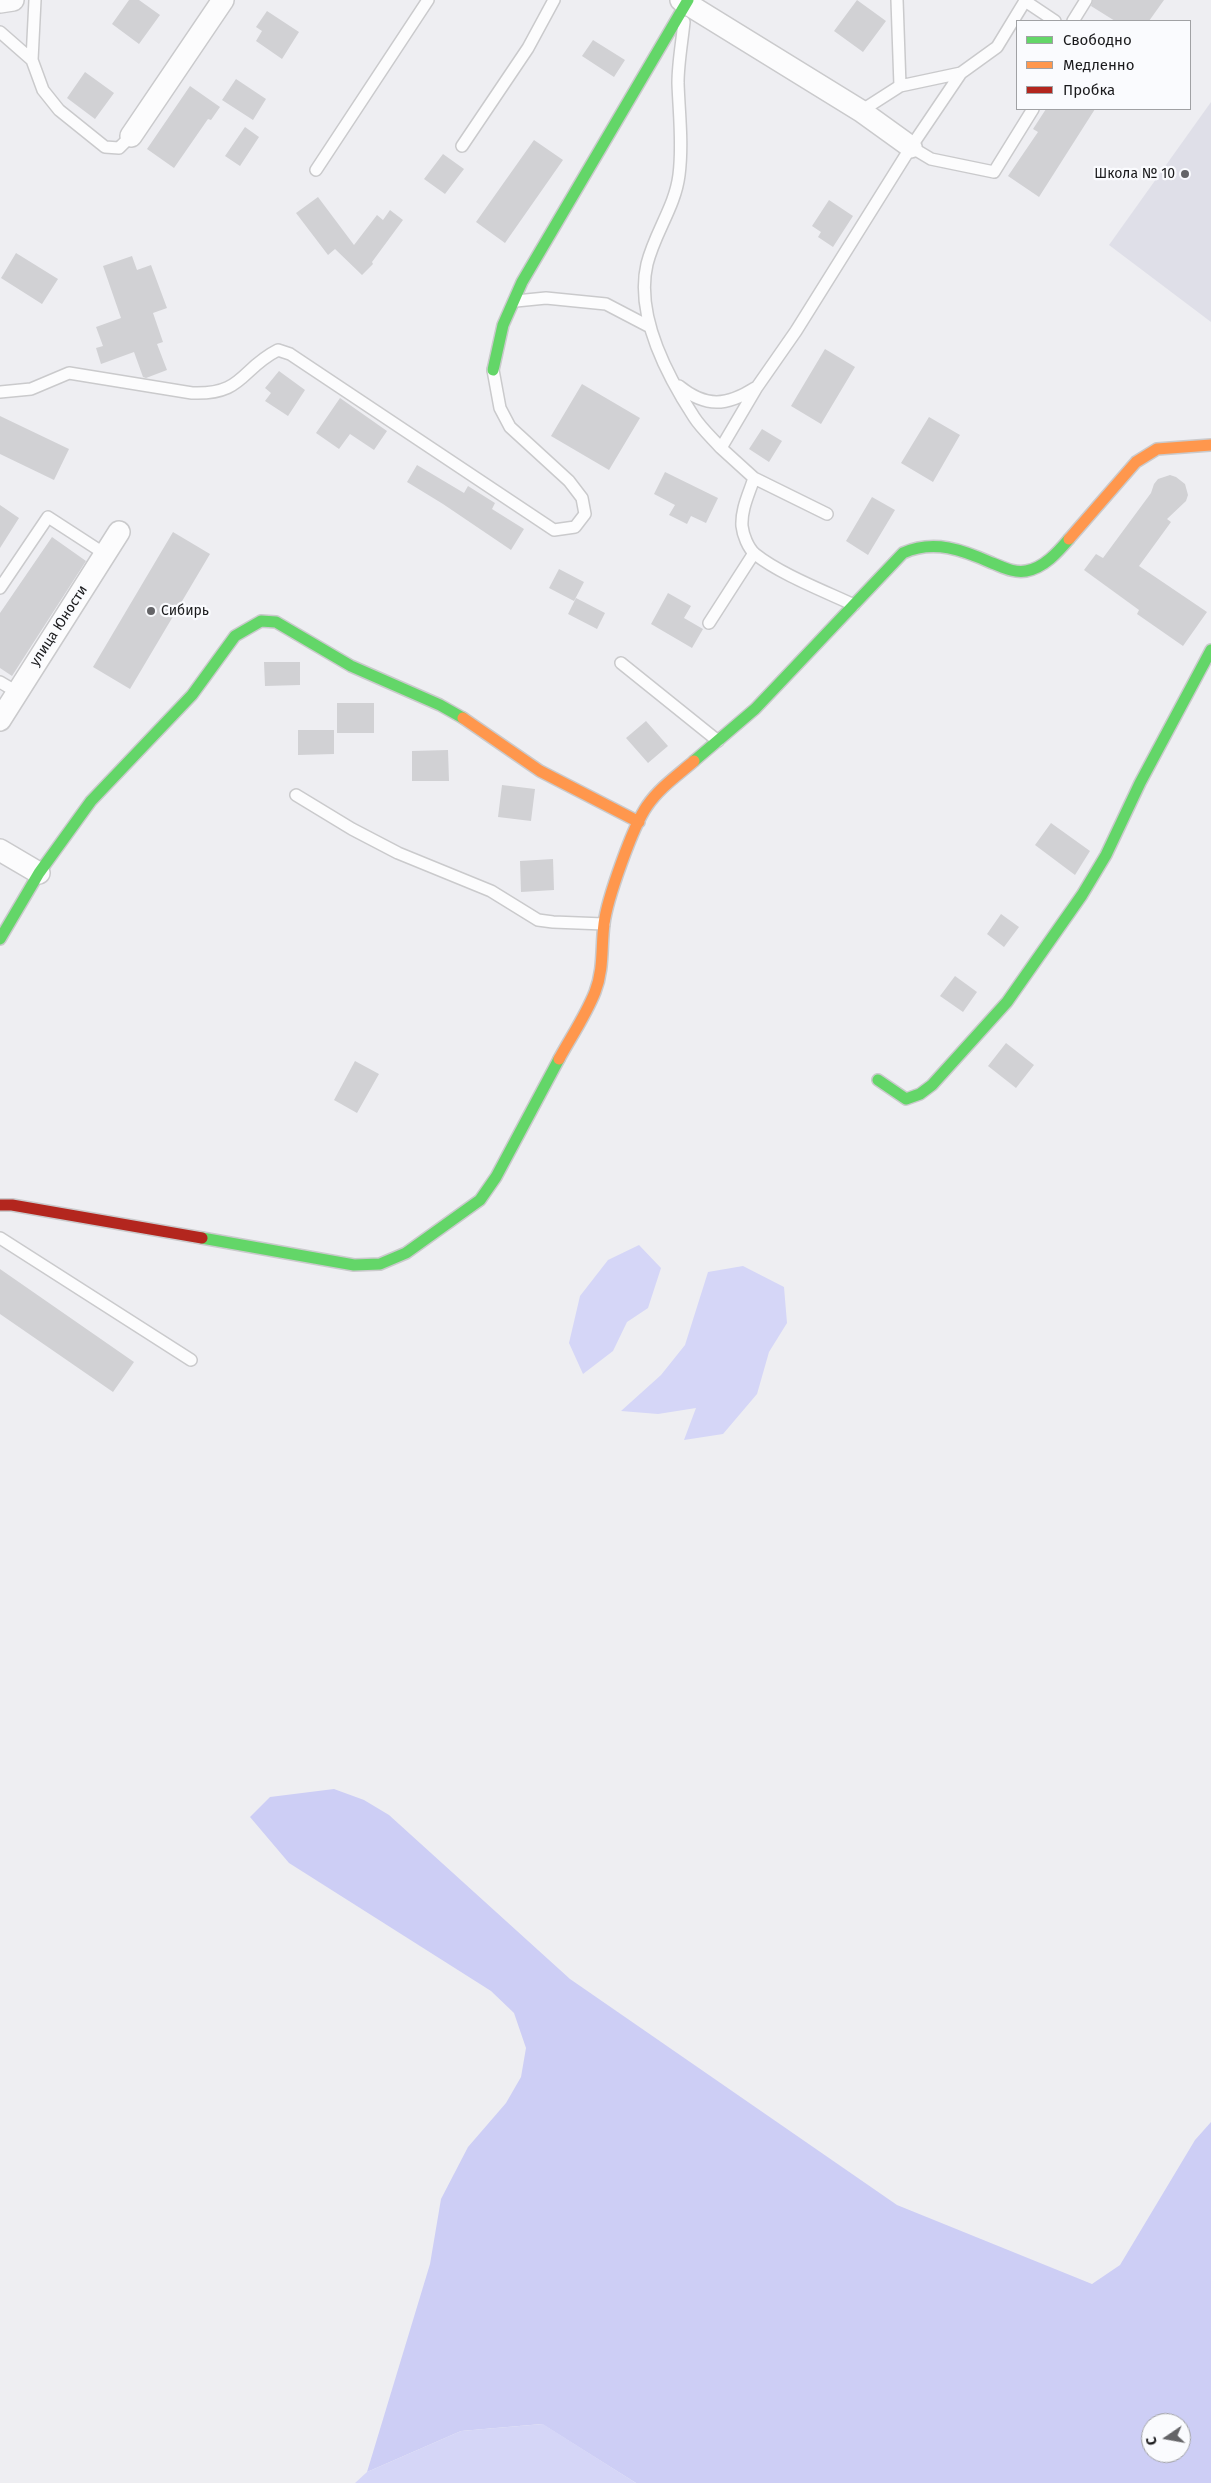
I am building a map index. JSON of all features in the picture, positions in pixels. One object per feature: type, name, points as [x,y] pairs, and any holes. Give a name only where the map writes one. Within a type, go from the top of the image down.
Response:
[{"type":"street","points":[[0,2],[13,0]]},
{"type":"street","points":[[131,136],[223,0]]},
{"type":"street","points":[[493,370],[496,343],[513,301],[542,245],[685,1],[861,111],[911,147]]},
{"type":"street","points":[[0,1205],[31,1208],[354,1264],[380,1264],[406,1253],[480,1200],[496,1177],[595,992],[602,966],[604,924],[608,902],[639,822],[647,806],[661,790],[755,709],[903,553],[914,547],[926,544],[965,552],[1010,571],[1024,572],[1041,565],[1056,553],[1136,462],[1157,449],[1211,445]]},
{"type":"street","name":"улица Юности","points":[[0,720],[8,687],[119,532]]},
{"type":"street","points":[[0,939],[39,873],[103,787],[192,696],[236,636],[261,621],[276,622],[351,666],[440,705],[474,725],[540,771],[639,822]]},
{"type":"street","points":[[878,1080],[906,1099],[920,1094],[932,1085],[1007,1002],[1082,896],[1101,863],[1140,783],[1211,650]]},
{"type":"street","points":[[0,850],[39,873]]},
{"type":"lane","points":[[35,0],[32,60],[43,90],[59,110],[105,146],[119,148],[131,136]]},
{"type":"lane","points":[[316,170],[428,0]]},
{"type":"lane","points":[[462,146],[528,48],[554,0]]},
{"type":"lane","points":[[897,0],[900,86]]},
{"type":"lane","points":[[721,448],[757,387],[796,330],[911,147],[961,73],[997,47],[1025,0],[1054,20]]},
{"type":"lane","points":[[1074,20],[1086,0]]},
{"type":"lane","points":[[685,1],[678,81],[679,174],[672,205],[654,241],[647,265],[644,290],[650,327],[674,382],[694,418],[721,448],[754,478],[827,514]]},
{"type":"lane","points":[[0,32],[32,60]]},
{"type":"lane","points":[[861,111],[900,86],[961,73]]},
{"type":"lane","points":[[911,147],[931,159],[994,172],[1032,110]]},
{"type":"lane","points":[[513,301],[546,298],[606,304],[650,327]]},
{"type":"lane","points":[[0,392],[31,389],[69,373],[192,394],[209,394],[220,392],[236,384],[268,355],[278,350],[290,354],[554,530],[575,527],[585,514],[582,498],[569,481],[510,426],[500,408],[493,370]]},
{"type":"lane","points":[[674,382],[691,395],[706,401],[721,402],[736,400],[757,387]]},
{"type":"lane","points":[[754,478],[743,510],[742,528],[747,543],[754,553],[775,566],[854,605]]},
{"type":"lane","points":[[0,588],[48,517],[105,554]]},
{"type":"lane","points":[[709,623],[754,553]]},
{"type":"lane","points":[[621,663],[718,741]]},
{"type":"lane","points":[[296,795],[352,829],[398,853],[491,891],[538,920],[604,924]]},
{"type":"lane","points":[[0,1238],[191,1360]]},
{"type":"shaded area","name":"Школа № 10","points":[[1211,102],[1211,322],[1109,245]]},
{"type":"shaded area","points":[[639,1245],[661,1268],[648,1308],[627,1322],[613,1351],[583,1374],[569,1343],[580,1296],[608,1260]]},
{"type":"shaded area","points":[[743,1266],[784,1287],[787,1323],[769,1352],[757,1394],[723,1434],[684,1440],[696,1408],[658,1414],[621,1411],[661,1375],[685,1345],[708,1272]]},
{"type":"shaded area","points":[[334,1789],[364,1800],[389,1815],[570,1979],[897,2205],[1092,2284],[1120,2265],[1195,2140],[1211,2122],[1211,2483],[636,2483],[542,2424],[461,2431],[367,2472],[430,2264],[441,2199],[468,2147],[506,2103],[521,2077],[526,2048],[514,2013],[491,1991],[289,1863],[250,1817],[270,1797]]},
{"type":"shaded area","points":[[543,2424],[636,2483],[355,2483],[367,2472],[461,2431]]},
{"type":"building","points":[[129,0],[139,0],[160,15],[139,44],[112,24]]},
{"type":"building","points":[[857,0],[886,21],[863,52],[834,31]]},
{"type":"building","points":[[1093,0],[1164,0],[1150,20],[1113,20],[1091,6]]},
{"type":"building","points":[[267,11],[299,32],[282,59],[256,41],[262,31],[256,27]]},
{"type":"building","points":[[593,40],[625,60],[614,77],[582,56]]},
{"type":"building","points":[[85,72],[114,93],[95,119],[67,98]]},
{"type":"building","points":[[236,79],[266,99],[253,120],[222,100]]},
{"type":"building","points":[[190,86],[220,107],[211,120],[208,119],[174,168],[147,149]]},
{"type":"building","points":[[1045,110],[1094,110],[1039,197],[1008,176],[1038,132],[1033,129]]},
{"type":"building","points":[[245,127],[259,137],[240,166],[225,156]]},
{"type":"building","points":[[534,140],[563,160],[505,243],[476,222]]},
{"type":"building","points":[[443,154],[464,169],[445,194],[424,179]]},
{"type":"building","points":[[318,197],[354,245],[377,215],[383,220],[390,210],[403,220],[372,262],[373,264],[362,275],[335,249],[328,255],[296,213]]},
{"type":"building","points":[[829,200],[853,216],[833,247],[818,237],[821,232],[812,226]]},
{"type":"building","points":[[16,253],[58,279],[42,304],[1,278]]},
{"type":"building","points":[[132,256],[137,270],[151,265],[167,308],[153,313],[163,342],[157,344],[167,370],[146,378],[143,377],[134,352],[101,364],[96,348],[103,346],[96,327],[121,318],[103,266]]},
{"type":"building","points":[[825,349],[855,367],[821,424],[791,406]]},
{"type":"building","points":[[279,371],[305,390],[288,416],[265,401],[271,393],[265,388]]},
{"type":"building","points":[[582,384],[640,418],[609,470],[551,436]]},
{"type":"building","points":[[340,398],[387,431],[374,450],[350,434],[339,449],[316,433]]},
{"type":"building","points":[[0,416],[69,449],[54,480],[0,454]]},
{"type":"building","points":[[929,417],[960,435],[933,482],[901,463]]},
{"type":"building","points":[[762,429],[782,441],[769,462],[749,449]]},
{"type":"building","points":[[417,465],[464,493],[468,486],[495,503],[492,509],[524,529],[511,550],[407,482]]},
{"type":"building","points":[[665,472],[718,498],[706,523],[691,516],[687,524],[669,515],[675,505],[654,494]]},
{"type":"building","points":[[1170,475],[1185,484],[1188,495],[1186,501],[1167,519],[1171,522],[1139,566],[1207,612],[1183,646],[1137,614],[1139,610],[1084,570],[1096,554],[1103,558],[1151,493],[1158,479]]},
{"type":"building","points":[[872,497],[895,510],[868,555],[846,541]]},
{"type":"building","points":[[0,505],[19,518],[0,548]]},
{"type":"building","name":"Сибирь","points":[[173,532],[210,554],[130,689],[93,667]]},
{"type":"building","points":[[52,537],[86,561],[12,676],[0,668],[0,613]]},
{"type":"building","points":[[559,569],[584,582],[574,601],[549,588]]},
{"type":"building","points":[[668,593],[691,606],[684,618],[703,629],[692,648],[651,624]]},
{"type":"building","points":[[576,598],[605,613],[597,629],[568,614]]},
{"type":"building","points":[[264,662],[300,662],[300,685],[265,686]]},
{"type":"building","points":[[337,703],[374,703],[374,733],[337,733]]},
{"type":"building","points":[[646,721],[668,746],[648,763],[626,738]]},
{"type":"building","points":[[298,730],[334,730],[334,754],[298,755]]},
{"type":"building","points":[[448,750],[449,781],[412,781],[412,751]]},
{"type":"building","points":[[502,785],[535,789],[531,821],[498,817]]},
{"type":"building","points":[[1051,823],[1090,851],[1075,875],[1035,845]]},
{"type":"building","points":[[553,859],[554,890],[521,892],[520,861]]},
{"type":"building","points":[[1001,914],[1019,927],[1004,947],[987,934]]},
{"type":"building","points":[[955,976],[977,992],[963,1012],[940,996]]},
{"type":"building","points":[[1006,1043],[1034,1065],[1016,1088],[988,1066]]},
{"type":"building","points":[[355,1061],[379,1074],[357,1113],[334,1100]]},
{"type":"building","points":[[0,1269],[134,1362],[113,1392],[0,1314]]},
{"type":"traffic: fast","points":[[493,370],[503,325],[522,282],[688,0]]},
{"type":"traffic: fast","points":[[694,761],[755,709],[903,553],[926,547],[948,548],[959,550],[1008,569],[1026,571],[1045,563],[1069,539]]},
{"type":"traffic: fast","points":[[0,939],[39,873],[91,801],[192,695],[235,636],[261,621],[276,622],[351,666],[440,705],[463,718]]},
{"type":"traffic: fast","points":[[878,1080],[906,1099],[920,1094],[932,1085],[1007,1002],[1082,895],[1106,855],[1140,783],[1211,650]]},
{"type":"traffic: fast","points":[[202,1238],[354,1265],[380,1264],[406,1253],[480,1200],[496,1177],[559,1059]]},
{"type":"traffic: slow","points":[[1069,539],[1136,462],[1157,449],[1211,445]]},
{"type":"traffic: slow","points":[[463,718],[540,771],[639,822]]},
{"type":"traffic: slow","points":[[559,1059],[587,1009],[598,983],[606,913],[615,881],[635,829],[647,806],[657,793],[694,761]]},
{"type":"traffic: jam","points":[[0,1205],[12,1205],[202,1238]]},
{"type":"place","name":"Школа № 10","points":[[1185,174]]},
{"type":"place","name":"Сибирь","points":[[151,611]]}]
